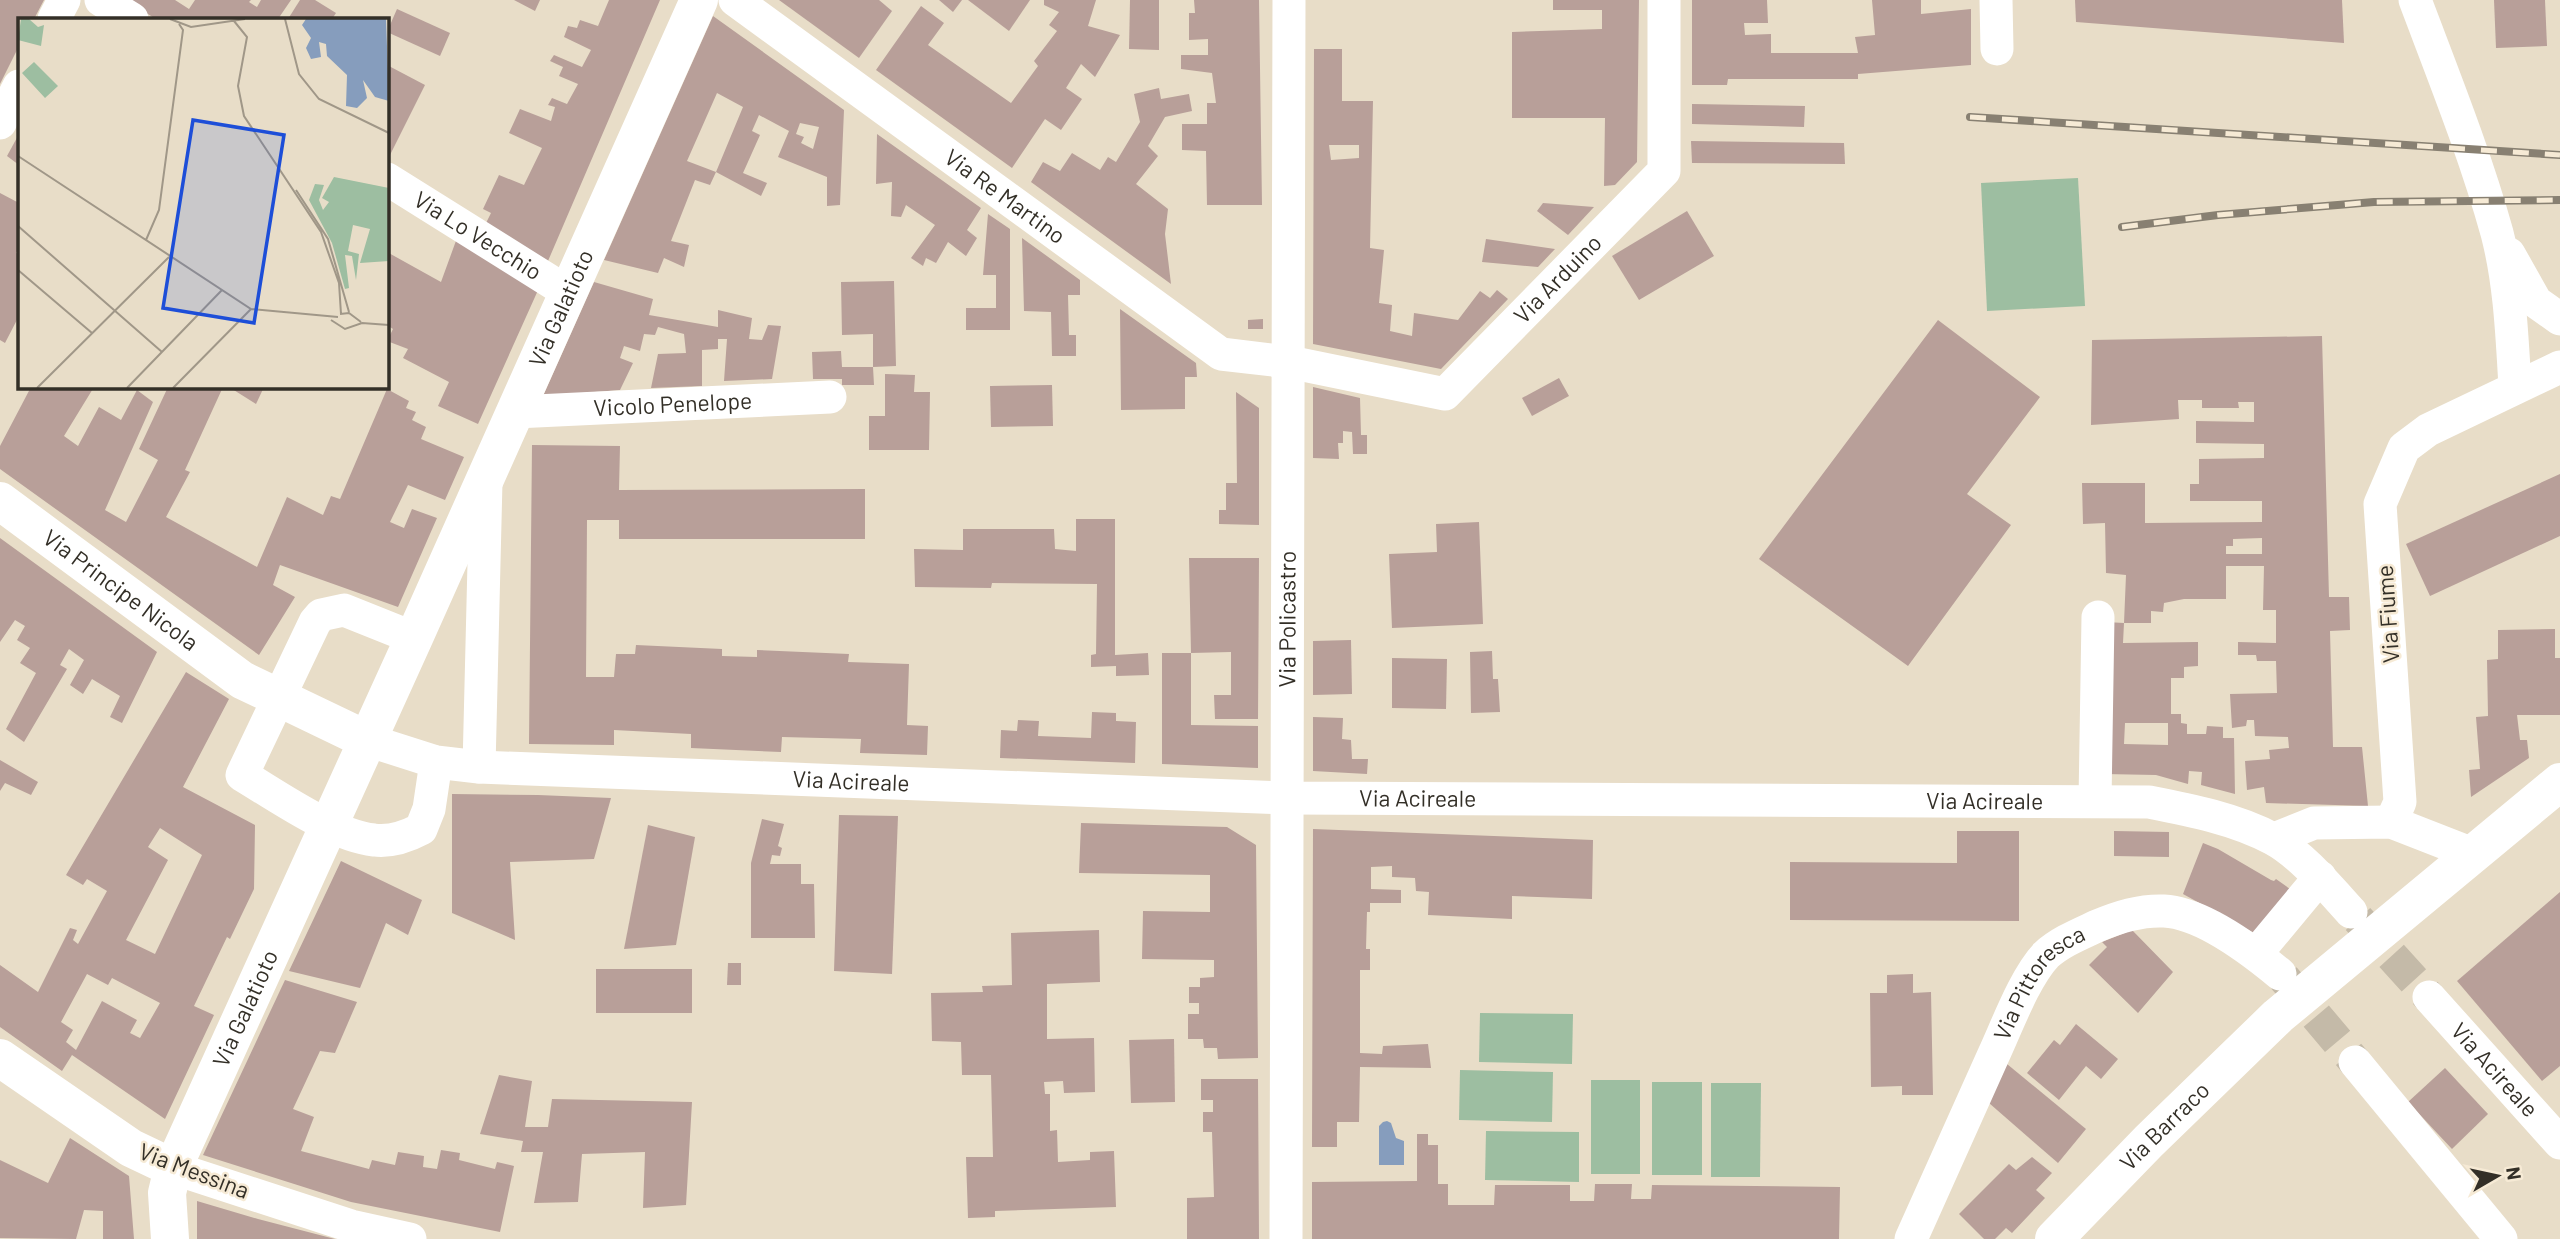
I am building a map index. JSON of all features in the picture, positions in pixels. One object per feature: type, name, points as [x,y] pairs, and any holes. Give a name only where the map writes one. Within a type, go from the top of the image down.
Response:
[{"type":"main road","name":"Via Galatioto","points":[[170,1239],[167,1193],[173,1168],[699,0]]},
{"type":"main road","name":"Via Principe Nicola","points":[[0,501],[243,680],[367,740]]},
{"type":"main road","points":[[2473,853],[2560,782]]},
{"type":"main road","name":"Via Barraco","points":[[2054,1239],[2149,1141],[2278,1016],[2473,853]]},
{"type":"main road","name":"Via Messina","points":[[0,1058],[131,1148],[173,1168]]},
{"type":"street","points":[[55,18],[64,0]]},
{"type":"street","points":[[101,0],[130,18]]},
{"type":"street","name":"Via Re Martino","points":[[735,0],[1221,354],[1289,362]]},
{"type":"street","name":"Via Policastro","points":[[1286,1239],[1289,0]]},
{"type":"street","name":"Via Arduino","points":[[1289,362],[1446,394],[1664,171],[1664,0]]},
{"type":"street","points":[[1996,0],[1997,49]]},
{"type":"street","points":[[2415,0],[2453,101],[2497,234],[2510,301],[2540,376]]},
{"type":"street","points":[[0,123],[18,88]]},
{"type":"street","name":"Via Lo Vecchio","points":[[388,180],[569,293]]},
{"type":"street","points":[[2497,234],[2536,302],[2555,316],[2550,358],[2540,376]]},
{"type":"street","name":"Via Fiume","points":[[2391,822],[2400,802],[2380,504],[2404,448],[2428,430],[2540,376]]},
{"type":"street","name":"Vicolo Penelope","points":[[515,412],[830,397]]},
{"type":"street","points":[[418,628],[344,610],[321,615],[315,622],[242,775],[321,838],[391,840],[421,829],[429,809],[455,764],[486,475]]},
{"type":"street","points":[[2095,801],[2098,617]]},
{"type":"street","name":"Via Acireale","points":[[367,740],[455,764],[1286,798],[2149,802],[2229,822],[2274,839],[2320,877],[2351,912]]},
{"type":"street","points":[[2274,839],[2314,823],[2391,822],[2473,853]]},
{"type":"street","name":"Via Pittoresca","points":[[1911,1239],[2015,1007],[2046,956],[2073,937],[2106,922],[2134,913],[2166,911],[2196,920],[2268,964],[2320,877]]},
{"type":"street","name":"Via Acireale","points":[[2429,998],[2560,1143]]},
{"type":"street","points":[[2355,1062],[2501,1239]]},
{"type":"street","name":"Via Messina","points":[[173,1168],[351,1226],[411,1239]]},
{"type":"green space","points":[[2078,178],[2085,306],[1987,311],[1981,183]]},
{"type":"green space","points":[[1480,1013],[1573,1014],[1572,1064],[1479,1062]]},
{"type":"green space","points":[[1460,1070],[1553,1072],[1552,1122],[1459,1120]]},
{"type":"green space","points":[[1591,1080],[1640,1080],[1640,1174],[1591,1174]]},
{"type":"green space","points":[[1652,1082],[1702,1082],[1702,1175],[1652,1175]]},
{"type":"green space","points":[[1711,1083],[1761,1083],[1760,1177],[1711,1177]]},
{"type":"green space","points":[[1486,1131],[1579,1132],[1579,1182],[1485,1180]]},
{"type":"water","points":[[1387,1121],[1391,1123],[1396,1138],[1404,1141],[1404,1165],[1379,1165],[1379,1126]]},
{"type":"building","points":[[0,0],[44,0],[35,18],[18,18],[18,48],[0,84]]},
{"type":"building","points":[[125,0],[175,0],[189,9],[195,0],[251,0],[249,2],[257,7],[261,0],[291,0],[279,18],[154,18]]},
{"type":"building","points":[[300,0],[315,0],[336,13],[333,18],[289,18]]},
{"type":"building","points":[[514,0],[540,0],[535,11]]},
{"type":"building","points":[[609,0],[660,0],[548,261],[486,223],[491,213],[483,209],[499,175],[524,185],[542,148],[509,133],[520,109],[551,121],[555,107],[548,105],[552,98],[567,104],[578,84],[559,76],[563,67],[550,61],[554,55],[582,67],[591,50],[564,37],[568,26],[577,28],[580,20],[598,26]]},
{"type":"building","points":[[779,0],[879,0],[892,11],[859,58]]},
{"type":"building","points":[[939,0],[962,0],[953,12]]},
{"type":"building","points":[[968,0],[1030,0],[1009,31]]},
{"type":"building","points":[[1044,0],[1096,0],[1088,26],[1120,35],[1095,77],[1081,64],[1066,88],[1082,99],[1061,130],[1045,119],[1012,168],[876,70],[921,6],[944,23],[928,45],[1011,103],[1038,66],[1034,61],[1057,31],[1049,25],[1059,12],[1044,5]]},
{"type":"building","points":[[1130,0],[1159,0],[1159,50],[1129,49]]},
{"type":"building","points":[[1194,0],[1259,0],[1262,205],[1207,205],[1206,151],[1182,150],[1182,124],[1207,124],[1207,103],[1216,103],[1212,73],[1181,69],[1181,55],[1208,55],[1208,39],[1189,40],[1189,13],[1195,13]]},
{"type":"building","points":[[1553,0],[1639,0],[1637,162],[1615,185],[1604,186],[1605,118],[1512,118],[1512,32],[1602,29],[1602,10],[1553,10]]},
{"type":"building","points":[[1692,0],[1767,0],[1768,23],[1744,23],[1745,35],[1771,34],[1771,53],[1858,53],[1855,37],[1875,35],[1872,0],[1921,0],[1921,14],[1971,9],[1971,65],[1858,74],[1858,79],[1728,79],[1727,85],[1692,85]]},
{"type":"building","points":[[2075,0],[2342,0],[2344,43],[2076,22]]},
{"type":"building","points":[[2494,0],[2545,0],[2547,46],[2496,48]]},
{"type":"building","points":[[397,9],[450,33],[440,56],[388,32]]},
{"type":"building","points":[[713,16],[844,110],[840,205],[827,206],[827,177],[778,157],[789,131],[759,115],[752,131],[760,135],[743,173],[767,183],[761,196],[716,172],[710,185],[695,180],[671,241],[689,245],[684,267],[664,258],[658,273],[604,260]],"holes":[[[717,93],[743,107],[716,172],[687,161]],[[800,123],[819,127],[813,149],[801,143],[804,137],[796,134]]]},
{"type":"building","points":[[1314,49],[1342,49],[1342,101],[1373,101],[1370,248],[1384,250],[1379,303],[1392,305],[1390,331],[1412,336],[1414,313],[1458,320],[1480,291],[1490,298],[1497,290],[1508,299],[1441,369],[1313,344]],"holes":[[[1329,145],[1359,145],[1359,158],[1331,160]]]},
{"type":"building","points":[[388,66],[425,85],[388,159]]},
{"type":"building","points":[[1159,88],[1161,99],[1189,94],[1192,111],[1165,117],[1148,146],[1158,156],[1136,184],[1168,209],[1165,234],[1171,284],[1031,182],[1043,162],[1060,171],[1072,153],[1100,170],[1108,157],[1116,162],[1140,122],[1134,94]]},
{"type":"building","points":[[1692,104],[1805,106],[1804,127],[1692,124]]},
{"type":"building","points":[[877,134],[981,208],[967,230],[977,238],[966,256],[948,242],[936,263],[926,258],[923,266],[911,258],[935,225],[906,205],[901,217],[891,216],[892,182],[876,184]]},
{"type":"building","points":[[18,136],[18,164],[7,156]]},
{"type":"building","points":[[1691,141],[1844,143],[1845,164],[1692,163]]},
{"type":"building","points":[[0,193],[18,202],[18,318],[5,343],[0,340]]},
{"type":"building","points":[[1543,203],[1594,207],[1568,235],[1537,211]]},
{"type":"building","points":[[1687,211],[1714,256],[1639,300],[1612,256]]},
{"type":"building","points":[[988,214],[1010,229],[1010,330],[966,330],[966,308],[996,308],[996,275],[983,275]]},
{"type":"building","points":[[457,238],[539,288],[478,424],[438,406],[449,382],[403,358],[408,349],[388,341],[393,329],[388,326],[388,253],[441,282]]},
{"type":"building","points":[[1022,238],[1080,280],[1080,295],[1068,295],[1069,335],[1076,335],[1076,356],[1052,356],[1051,312],[1024,311]]},
{"type":"building","points":[[1486,239],[1555,249],[1538,267],[1482,262]]},
{"type":"building","points":[[894,281],[896,366],[873,367],[873,334],[842,335],[841,282]]},
{"type":"building","points":[[594,282],[653,299],[649,315],[718,327],[718,310],[752,318],[749,339],[762,340],[768,325],[781,326],[772,379],[724,381],[727,339],[718,339],[718,349],[702,350],[702,386],[651,388],[658,354],[686,353],[684,334],[658,327],[655,335],[644,334],[640,351],[624,346],[620,358],[633,363],[620,390],[543,396]]},
{"type":"building","points":[[1120,309],[1196,363],[1197,377],[1185,377],[1185,409],[1121,410]]},
{"type":"building","points":[[1263,319],[1263,329],[1248,329],[1248,320]]},
{"type":"building","points":[[1938,320],[2040,397],[1967,494],[2011,525],[1908,666],[1759,559]]},
{"type":"building","points":[[2322,336],[2329,597],[2349,597],[2350,630],[2330,631],[2333,747],[2362,747],[2368,806],[2266,803],[2264,787],[2247,790],[2245,761],[2270,759],[2269,750],[2289,748],[2288,737],[2255,736],[2254,720],[2247,720],[2246,726],[2232,728],[2230,694],[2277,693],[2276,661],[2257,661],[2256,655],[2238,655],[2238,642],[2276,643],[2276,610],[2263,610],[2264,566],[2226,566],[2226,599],[2184,599],[2164,603],[2163,612],[2151,611],[2151,623],[2124,623],[2126,575],[2106,573],[2105,523],[2083,524],[2082,483],[2145,483],[2145,523],[2262,522],[2262,501],[2190,501],[2190,484],[2199,484],[2199,459],[2264,458],[2264,444],[2196,443],[2196,421],[2254,422],[2254,402],[2238,402],[2239,408],[2202,408],[2202,400],[2178,400],[2179,419],[2091,425],[2092,340]],"holes":[[[2262,538],[2262,554],[2226,554],[2226,546],[2233,546],[2233,539]]]},
{"type":"building","points":[[841,351],[842,367],[873,367],[874,385],[842,385],[842,379],[813,379],[812,352]]},
{"type":"building","points":[[885,374],[915,375],[914,392],[930,392],[929,450],[869,450],[869,416],[885,416]]},
{"type":"building","points":[[1559,378],[1569,396],[1532,416],[1522,398]]},
{"type":"building","points":[[1052,385],[1053,426],[991,427],[990,386]]},
{"type":"building","points":[[1313,387],[1360,398],[1361,435],[1367,435],[1367,454],[1353,454],[1352,432],[1343,431],[1343,443],[1338,443],[1339,459],[1313,458]]},
{"type":"building","points":[[30,388],[93,388],[64,436],[78,446],[99,407],[121,420],[137,390],[153,402],[105,510],[126,522],[158,460],[139,449],[168,388],[223,388],[185,470],[190,472],[166,517],[257,567],[287,497],[323,515],[331,496],[340,499],[387,389],[409,401],[406,408],[416,412],[412,420],[426,427],[421,439],[464,457],[445,500],[408,485],[390,522],[404,528],[412,509],[437,518],[398,607],[280,565],[273,585],[295,597],[259,655],[0,469],[0,446]]},
{"type":"building","points":[[231,388],[264,388],[256,404]]},
{"type":"building","points":[[1236,392],[1259,408],[1259,525],[1219,524],[1219,510],[1226,510],[1226,483],[1237,483]]},
{"type":"building","points":[[532,445],[620,446],[619,490],[865,489],[865,539],[619,539],[619,520],[587,520],[586,677],[614,677],[616,654],[635,654],[636,645],[722,649],[722,656],[757,657],[757,650],[849,654],[848,662],[909,664],[907,725],[928,726],[927,755],[860,753],[861,739],[782,737],[781,752],[691,748],[691,734],[614,730],[614,745],[529,744]]},
{"type":"building","points":[[2560,474],[2560,536],[2430,596],[2406,544]]},
{"type":"building","points":[[1076,519],[1115,519],[1115,655],[1148,653],[1149,675],[1116,676],[1116,666],[1091,667],[1091,655],[1096,654],[1097,584],[992,583],[991,588],[915,587],[914,549],[963,550],[963,529],[1054,529],[1055,549],[1076,551]]},
{"type":"building","points":[[1479,522],[1483,624],[1392,628],[1389,554],[1437,552],[1436,524]]},
{"type":"building","points":[[0,538],[157,652],[122,723],[110,717],[120,696],[92,679],[83,694],[70,685],[84,660],[69,649],[60,665],[67,669],[24,742],[6,729],[36,673],[20,663],[30,648],[17,640],[25,626],[15,620],[0,642]]},
{"type":"building","points":[[1189,558],[1259,558],[1258,719],[1215,719],[1214,695],[1231,695],[1231,652],[1191,653]]},
{"type":"building","points":[[2106,622],[2124,623],[2123,643],[2198,642],[2198,666],[2184,667],[2184,678],[2171,678],[2171,714],[2181,714],[2181,723],[2187,724],[2187,734],[2206,734],[2207,726],[2223,727],[2223,738],[2234,738],[2235,794],[2201,785],[2202,772],[2189,771],[2188,784],[2156,775],[2104,774]],"holes":[[[2125,723],[2168,723],[2168,745],[2124,744]]]},
{"type":"building","points":[[2555,629],[2555,658],[2560,658],[2560,715],[2517,715],[2520,740],[2527,740],[2529,758],[2471,797],[2469,770],[2480,769],[2476,717],[2488,716],[2487,660],[2498,659],[2498,630]]},
{"type":"building","points":[[1351,640],[1352,694],[1313,695],[1313,641]]},
{"type":"building","points":[[1492,651],[1493,679],[1498,679],[1500,712],[1471,713],[1470,652]]},
{"type":"building","points":[[1162,653],[1191,653],[1191,725],[1258,726],[1258,768],[1162,764]]},
{"type":"building","points":[[1392,658],[1447,659],[1446,709],[1392,708]]},
{"type":"building","points":[[186,672],[229,699],[183,787],[255,825],[254,889],[230,939],[227,937],[194,1006],[214,1015],[165,1119],[72,1055],[62,1071],[0,1027],[0,965],[38,992],[70,928],[77,930],[73,940],[78,944],[107,891],[87,879],[83,885],[66,875]],"holes":[[[160,828],[202,855],[155,954],[126,940],[168,860],[148,847]],[[87,974],[108,985],[112,978],[160,1003],[140,1038],[130,1033],[137,1020],[102,1001],[76,1050],[66,1042],[73,1030],[61,1022]]]},
{"type":"building","points":[[1092,712],[1116,713],[1116,721],[1136,722],[1135,763],[1000,758],[1001,730],[1017,731],[1018,720],[1039,721],[1038,736],[1091,738]]},
{"type":"building","points":[[1313,717],[1343,718],[1342,739],[1351,740],[1352,759],[1368,759],[1367,774],[1313,771]]},
{"type":"building","points":[[0,760],[38,782],[31,795],[5,783],[0,791]]},
{"type":"building","points":[[452,794],[611,798],[594,859],[510,862],[515,940],[452,913]]},
{"type":"building","points":[[839,815],[898,816],[892,974],[834,971]]},
{"type":"building","points":[[762,819],[784,824],[778,846],[782,848],[780,856],[772,855],[770,864],[801,864],[801,884],[814,884],[815,938],[751,938],[751,863]]},
{"type":"building","points":[[1081,823],[1227,827],[1256,845],[1258,1058],[1218,1059],[1217,1048],[1204,1048],[1203,1039],[1188,1039],[1188,1014],[1199,1014],[1199,1003],[1189,1003],[1189,987],[1200,987],[1200,978],[1214,977],[1214,960],[1142,959],[1143,911],[1210,912],[1210,875],[1079,873]]},
{"type":"building","points":[[648,825],[695,837],[676,945],[624,949]]},
{"type":"building","points":[[1313,829],[1593,840],[1592,899],[1512,896],[1512,919],[1428,915],[1429,892],[1416,891],[1415,878],[1392,877],[1392,866],[1371,867],[1371,889],[1401,890],[1401,903],[1370,903],[1370,912],[1367,912],[1366,949],[1370,949],[1370,970],[1360,970],[1360,1053],[1382,1054],[1383,1046],[1428,1044],[1431,1068],[1360,1067],[1359,1122],[1337,1122],[1337,1147],[1312,1147]]},
{"type":"building","points":[[1957,831],[2019,831],[2019,921],[1790,920],[1790,862],[1957,863]]},
{"type":"building","points":[[2114,831],[2169,832],[2169,857],[2114,856]]},
{"type":"building","points":[[2203,843],[2271,880],[2276,879],[2290,889],[2256,934],[2183,894]]},
{"type":"building","points":[[341,861],[422,900],[408,935],[386,923],[360,988],[289,971]]},
{"type":"building","points":[[2560,892],[2560,1066],[2542,1081],[2457,981]]},
{"type":"building","points":[[1099,930],[1100,982],[1047,984],[1047,1039],[1094,1038],[1095,1092],[1064,1093],[1063,1081],[1044,1082],[1045,1094],[1050,1094],[1050,1131],[1057,1130],[1058,1162],[1090,1160],[1090,1152],[1114,1151],[1116,1207],[995,1211],[995,1217],[968,1218],[966,1157],[993,1157],[991,1075],[962,1075],[961,1042],[932,1041],[931,993],[983,992],[982,986],[1012,985],[1011,933]]},
{"type":"building","points":[[2132,930],[2173,972],[2138,1013],[2089,965],[2107,947],[2102,942]]},
{"type":"building","points":[[728,963],[741,963],[741,985],[727,985]]},
{"type":"building","points":[[596,969],[692,969],[692,1013],[596,1013]]},
{"type":"building","points":[[1913,974],[1913,993],[1931,992],[1933,1095],[1902,1095],[1902,1086],[1871,1087],[1870,993],[1887,993],[1887,975]]},
{"type":"building","points":[[285,980],[357,1002],[335,1053],[320,1051],[293,1109],[314,1117],[301,1151],[369,1169],[372,1160],[395,1165],[398,1152],[424,1156],[423,1167],[437,1169],[441,1150],[460,1153],[459,1160],[495,1169],[497,1162],[514,1166],[500,1232],[351,1202],[203,1155]]},
{"type":"building","points":[[2076,1024],[2118,1059],[2101,1079],[2086,1066],[2059,1100],[2027,1073],[2054,1040],[2060,1045]]},
{"type":"building","points":[[1174,1039],[1175,1102],[1131,1103],[1129,1040]]},
{"type":"building","points":[[2007,1064],[2086,1129],[2058,1163],[1989,1103]]},
{"type":"building","points":[[2445,1068],[2488,1114],[2452,1149],[2408,1102]]},
{"type":"building","points":[[499,1075],[532,1081],[525,1127],[548,1127],[552,1099],[692,1102],[686,1205],[643,1208],[645,1152],[582,1154],[578,1202],[534,1203],[543,1152],[521,1152],[523,1141],[480,1134]]},
{"type":"building","points":[[1201,1079],[1258,1079],[1259,1239],[1187,1239],[1187,1198],[1214,1197],[1212,1132],[1203,1132],[1203,1112],[1213,1112],[1213,1100],[1201,1100]]},
{"type":"building","points":[[1417,1134],[1428,1134],[1428,1145],[1438,1145],[1438,1184],[1448,1184],[1448,1205],[1494,1205],[1495,1185],[1570,1185],[1570,1201],[1594,1201],[1595,1184],[1632,1184],[1631,1199],[1651,1199],[1652,1185],[1840,1187],[1839,1239],[1312,1239],[1312,1182],[1417,1181]]},
{"type":"building","points":[[70,1138],[129,1176],[134,1239],[103,1239],[103,1211],[84,1210],[76,1239],[0,1238],[0,1160],[48,1183]]},
{"type":"building","points":[[2032,1157],[2052,1173],[2036,1190],[2045,1198],[2012,1233],[2006,1228],[1995,1239],[1984,1239],[1959,1214],[2009,1164],[2016,1170]]},
{"type":"building","points":[[197,1201],[258,1219],[335,1239],[197,1239]]},
{"type":"tunnel","points":[[2358,919],[2429,997]]},
{"type":"tunnel","points":[[2284,978],[2355,1062]]},
{"type":"railway","points":[[1970,117],[2560,155]]},
{"type":"railway","points":[[2122,227],[2218,215],[2374,202],[2560,200]]}]
